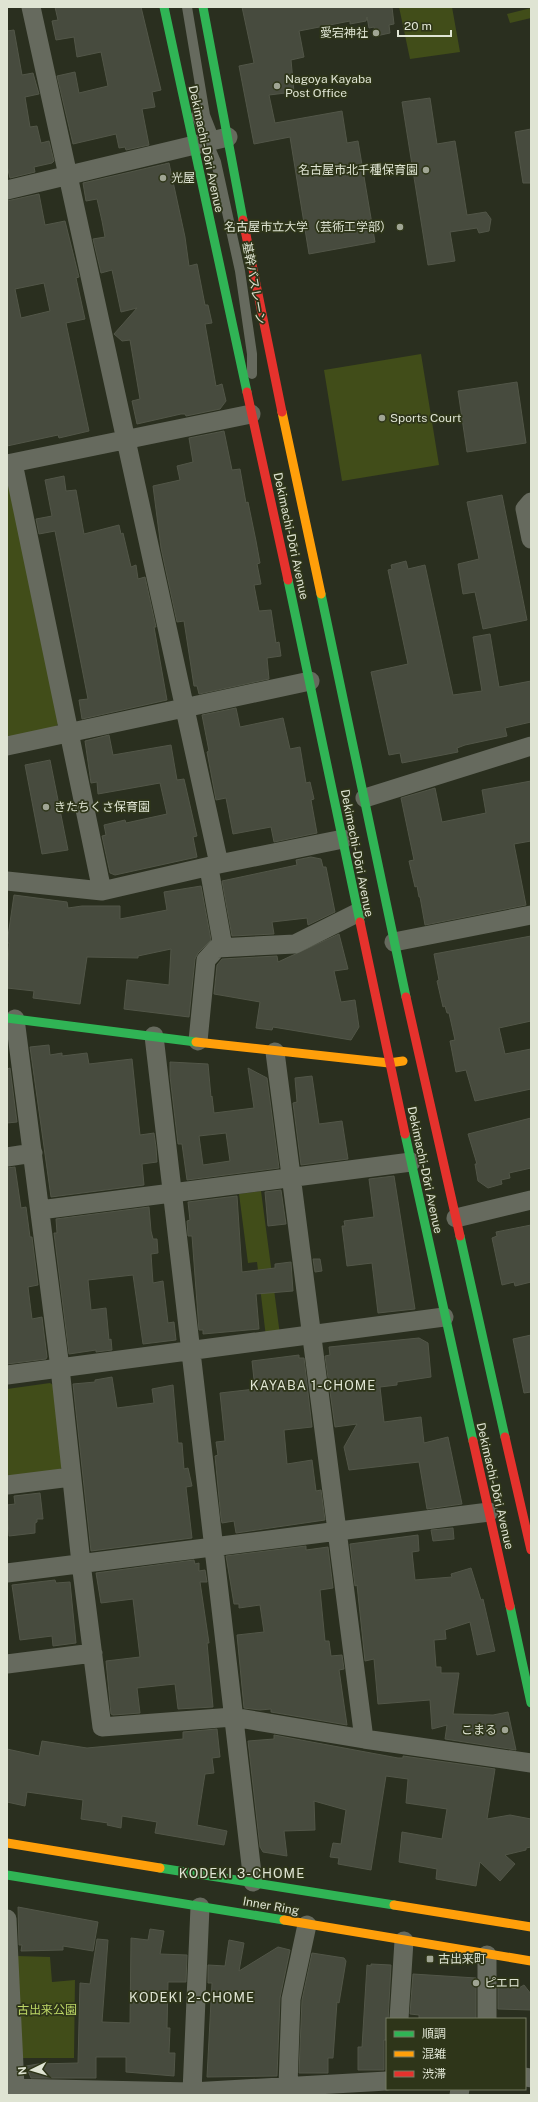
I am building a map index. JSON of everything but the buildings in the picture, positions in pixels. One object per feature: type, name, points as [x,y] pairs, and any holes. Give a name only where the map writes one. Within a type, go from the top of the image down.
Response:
[{"type":"main road","name":"Dekimachi-Dōri Avenue","points":[[164,7],[177,71],[211,140]]},
{"type":"main road","name":"Dekimachi-Dōri Avenue","points":[[203,7],[211,140],[251,414],[310,681],[357,913],[444,1317],[531,1703]]},
{"type":"main road","name":"Dekimachi-Dōri Avenue","points":[[240,206],[419,1059],[531,1550]]},
{"type":"main road","points":[[11,1018],[275,1052],[389,1063],[419,1059]]},
{"type":"main road","name":"Inner Ring","points":[[7,1843],[531,1927]]},
{"type":"main road","name":"Inner Ring","points":[[7,1876],[200,1906],[487,1955],[531,1961]]},
{"type":"street","points":[[30,7],[69,176],[184,709],[214,866],[223,946]]},
{"type":"street","points":[[7,190],[211,140]]},
{"type":"street","points":[[102,891],[10,463],[126,438],[251,414]]},
{"type":"street","points":[[531,502],[525,509],[531,539]]},
{"type":"street","points":[[7,746],[310,681]]},
{"type":"street","points":[[364,798],[531,746]]},
{"type":"street","points":[[7,881],[102,891],[343,839]]},
{"type":"street","points":[[198,1041],[206,960],[217,948],[223,946],[295,944],[357,913]]},
{"type":"street","points":[[394,942],[531,915]]},
{"type":"street","points":[[11,1018],[33,1153],[60,1368],[81,1563],[102,1727],[233,1717],[364,1739],[531,1763]]},
{"type":"street","points":[[154,1036],[191,1351],[212,1547],[253,1882]]},
{"type":"street","points":[[275,1052],[293,1178],[364,1739]]},
{"type":"street","points":[[7,1156],[33,1153]]},
{"type":"street","points":[[40,1210],[411,1162]]},
{"type":"street","points":[[456,1218],[531,1200]]},
{"type":"street","points":[[7,1375],[444,1317]]},
{"type":"street","points":[[7,1485],[71,1477]]},
{"type":"street","points":[[7,1573],[488,1512]]},
{"type":"street","points":[[7,1664],[93,1653]]},
{"type":"street","points":[[192,2092],[200,1906]]},
{"type":"street","points":[[7,1919],[11,2087],[192,2092],[288,2086],[376,2086]]},
{"type":"street","points":[[288,2086],[291,1999],[307,1925]]},
{"type":"street","points":[[399,2018],[404,1941]]},
{"type":"street","points":[[487,1955],[487,2018]]},
{"type":"lane","name":"基幹バスレーン","points":[[187,7],[205,115],[240,270],[252,354],[251,414]]},
{"type":"lane","name":"基幹バスレーン","points":[[177,71],[211,140],[240,206]]},
{"type":"green space","points":[[399,7],[452,7],[460,52],[410,59]]},
{"type":"green space","points":[[531,8],[531,18],[510,23],[507,14]]},
{"type":"green space","name":"Sports Court","points":[[421,354],[439,465],[342,481],[324,370]]},
{"type":"green space","points":[[7,475],[59,723],[54,728],[7,738]]},
{"type":"green space","points":[[261,1191],[280,1335],[266,1337],[257,1262],[248,1263],[239,1194]]},
{"type":"green space","points":[[50,1383],[55,1386],[63,1466],[58,1472],[7,1477],[7,1389]]},
{"type":"green space","name":"古出来公園","points":[[17,1956],[50,1957],[52,1982],[75,1980],[74,2058],[21,2058]]},
{"type":"traffic: fast","points":[[164,7],[247,392]]},
{"type":"traffic: fast","points":[[203,7],[243,220]]},
{"type":"traffic: fast","points":[[288,580],[360,922]]},
{"type":"traffic: fast","points":[[321,594],[406,997]]},
{"type":"traffic: fast","points":[[7,1018],[196,1042]]},
{"type":"traffic: fast","points":[[405,1134],[473,1441]]},
{"type":"traffic: fast","points":[[460,1236],[505,1437]]},
{"type":"traffic: fast","points":[[510,1606],[531,1703]]},
{"type":"traffic: fast","points":[[160,1868],[394,1905]]},
{"type":"traffic: fast","points":[[7,1875],[284,1920]]},
{"type":"traffic: slow","points":[[282,412],[321,594]]},
{"type":"traffic: slow","points":[[196,1042],[389,1063],[403,1061]]},
{"type":"traffic: slow","points":[[7,1843],[160,1868]]},
{"type":"traffic: slow","points":[[394,1905],[531,1927]]},
{"type":"traffic: slow","points":[[284,1920],[531,1961]]},
{"type":"traffic: jam","points":[[243,220],[282,412]]},
{"type":"traffic: jam","points":[[247,392],[288,580]]},
{"type":"traffic: jam","points":[[360,922],[405,1134]]},
{"type":"traffic: jam","points":[[406,997],[460,1236]]},
{"type":"traffic: jam","points":[[505,1437],[531,1550]]},
{"type":"traffic: jam","points":[[473,1441],[510,1606]]},
{"type":"place","name":"愛宕神社","points":[[376,33]]},
{"type":"place","name":"Nagoya Kayaba Post Office","points":[[277,86]]},
{"type":"place","name":"名古屋市北千種保育園","points":[[426,170]]},
{"type":"place","name":"光屋","points":[[163,178]]},
{"type":"place","name":"名古屋市立大学（芸術工学部）","points":[[400,227]]},
{"type":"place","name":"Sports Court","points":[[382,418]]},
{"type":"place","name":"きたちくさ保育園","points":[[46,807]]},
{"type":"place","name":"こまる","points":[[505,1730]]},
{"type":"place","name":"古出来町","points":[[430,1959]]},
{"type":"place","name":"ピエロ","points":[[476,1983]]},
{"type":"district","name":"KAYABA 1-CHOME","points":[[313,1385]]},
{"type":"district","name":"KODEKI 3-CHOME","points":[[242,1873]]},
{"type":"district","name":"KODEKI 2-CHOME","points":[[192,1997]]}]
